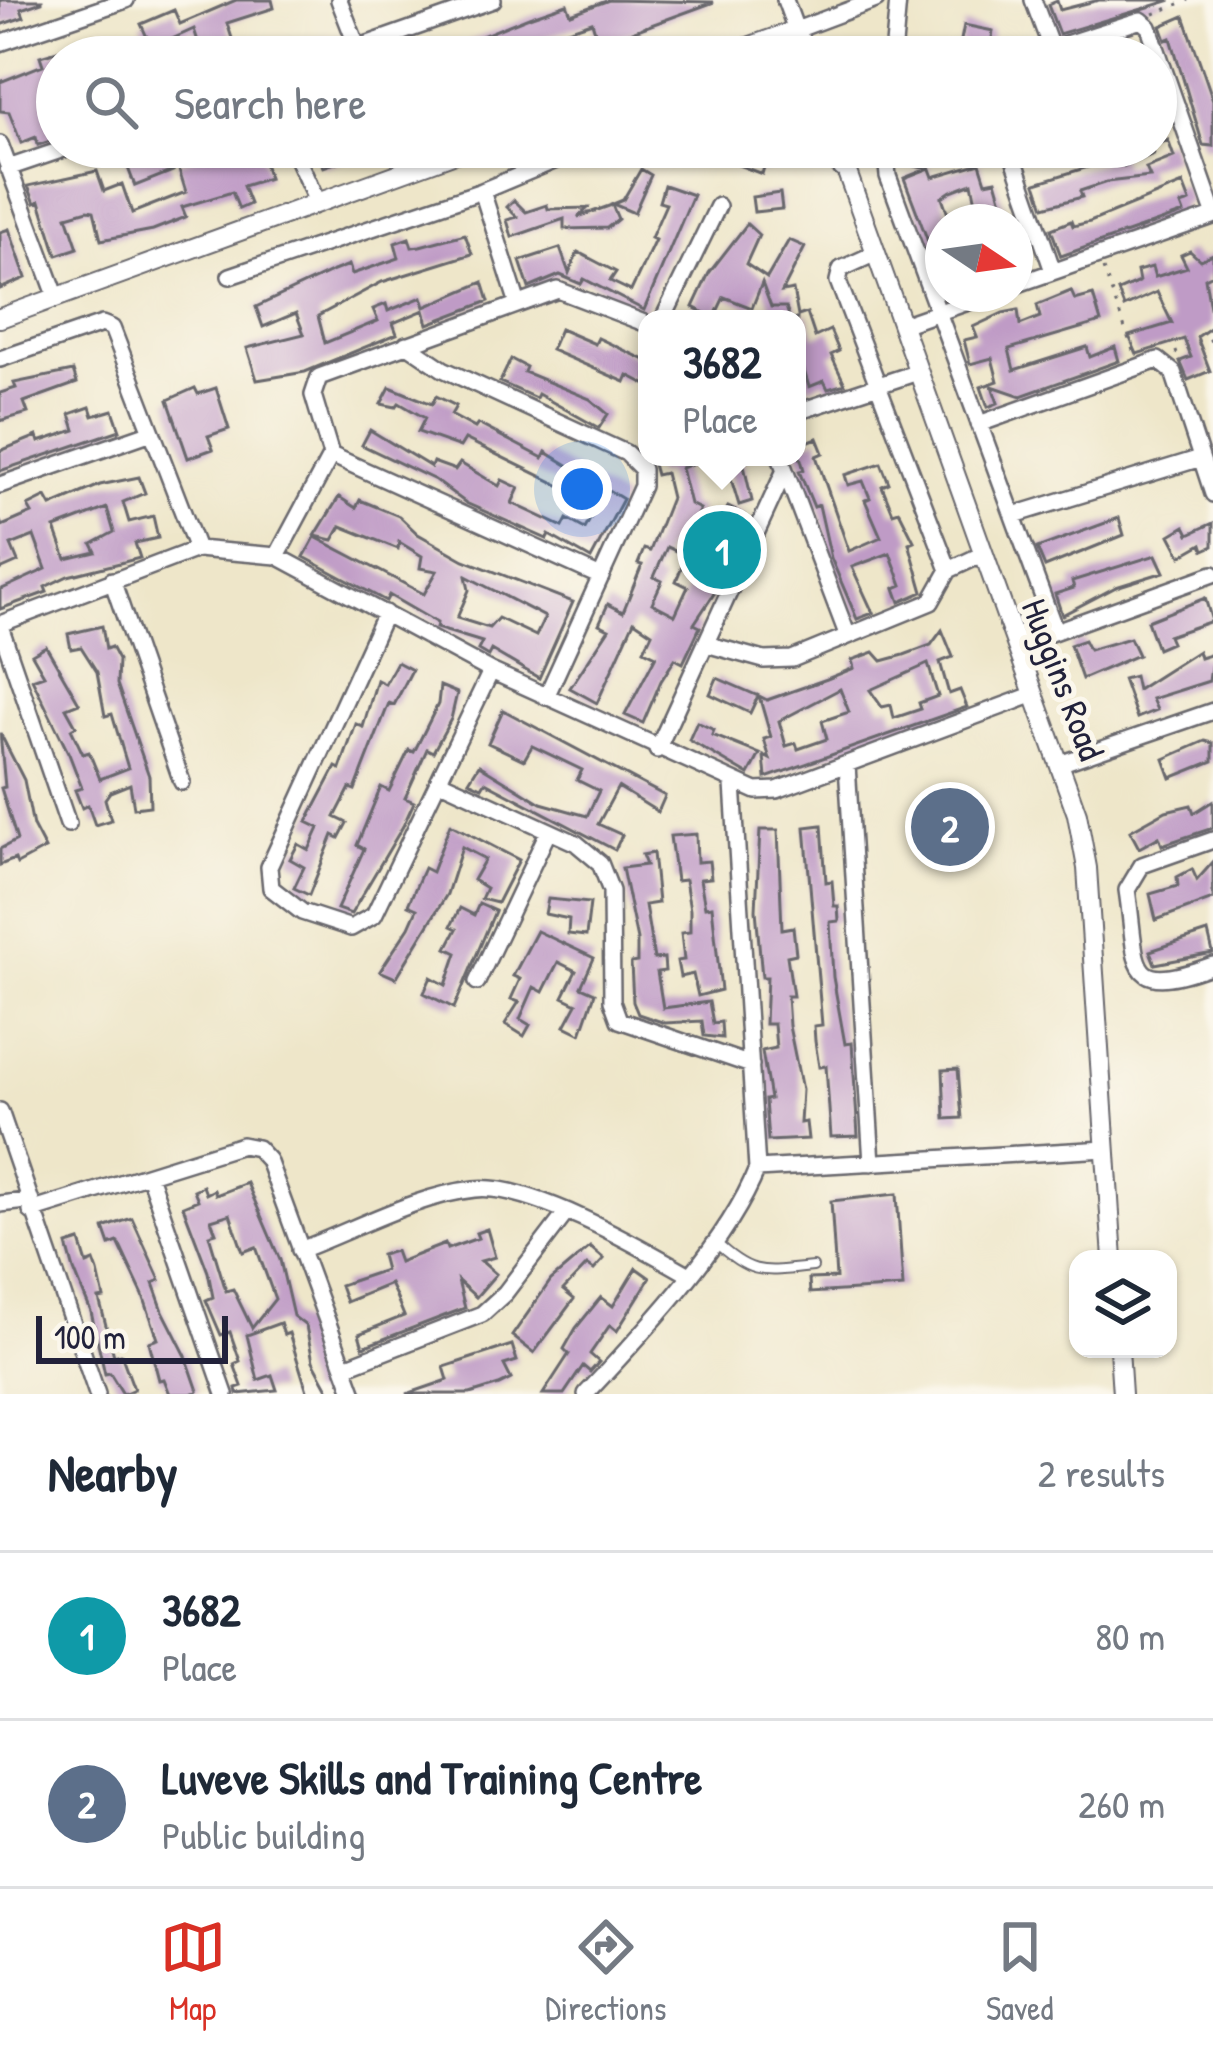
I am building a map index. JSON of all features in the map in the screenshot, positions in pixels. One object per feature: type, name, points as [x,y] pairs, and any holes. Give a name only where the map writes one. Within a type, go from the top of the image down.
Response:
[{"type":"street","points":[[0,43],[126,0]]},
{"type":"street","points":[[340,0],[353,36]]},
{"type":"street","points":[[400,36],[493,0]]},
{"type":"street","points":[[785,0],[798,36]]},
{"type":"street","points":[[779,36],[876,0]]},
{"type":"street","points":[[895,36],[898,0]]},
{"type":"street","points":[[1034,0],[1047,36]]},
{"type":"street","points":[[1083,36],[1141,20],[1148,36]]},
{"type":"street","points":[[1033,278],[1213,213],[1177,106]]},
{"type":"street","points":[[0,144],[57,298]]},
{"type":"street","points":[[8,169],[36,159]]},
{"type":"street","points":[[301,168],[316,202]]},
{"type":"street","points":[[0,318],[415,168]]},
{"type":"street","points":[[230,276],[537,168]]},
{"type":"street","points":[[841,168],[848,176]]},
{"type":"street","name":"Huggins Road","points":[[845,168],[1032,695],[1062,763],[1087,868],[1112,1250]]},
{"type":"street","points":[[887,168],[1054,630]]},
{"type":"street","points":[[1017,168],[1053,271]]},
{"type":"street","points":[[482,191],[517,301]]},
{"type":"street","points":[[667,310],[718,206]]},
{"type":"street","points":[[876,253],[841,269],[838,281],[949,570]]},
{"type":"street","points":[[277,556],[332,454],[313,384],[319,376],[517,301],[564,290],[638,320]]},
{"type":"street","points":[[902,325],[941,313]]},
{"type":"street","points":[[0,359],[107,325],[197,549]]},
{"type":"street","points":[[406,344],[442,369],[636,462],[643,486],[546,697]]},
{"type":"street","points":[[979,424],[1158,359],[1173,372],[1213,494]]},
{"type":"street","points":[[806,409],[918,372]]},
{"type":"street","points":[[0,485],[148,433]]},
{"type":"street","points":[[332,454],[601,577]]},
{"type":"street","points":[[1014,515],[1201,458]]},
{"type":"street","points":[[657,750],[781,466]]},
{"type":"street","points":[[783,466],[847,634]]},
{"type":"street","points":[[68,824],[0,625],[197,549],[277,556],[491,671],[734,784],[777,790],[1032,695]]},
{"type":"street","points":[[706,644],[764,660],[792,659],[931,602],[949,570],[981,555]]},
{"type":"street","points":[[1017,646],[1213,574]]},
{"type":"street","points":[[112,580],[182,782]]},
{"type":"street","points":[[385,614],[269,867],[271,888],[302,912],[351,928],[369,922],[491,671]]},
{"type":"street","points":[[1062,763],[1213,711]]},
{"type":"street","points":[[847,765],[872,1163]]},
{"type":"street","points":[[440,781],[590,850],[608,874],[612,1001],[619,1020],[751,1065]]},
{"type":"street","points":[[586,1394],[688,1274],[746,1195],[757,1169],[734,784]]},
{"type":"street","points":[[477,982],[548,832]]},
{"type":"street","points":[[1213,840],[1142,865],[1127,890],[1138,964],[1148,976],[1168,981],[1213,965]]},
{"type":"street","points":[[0,1112],[28,1206],[97,1394]]},
{"type":"street","points":[[0,1204],[28,1206],[250,1145],[268,1160],[354,1394]]},
{"type":"street","points":[[757,1169],[1106,1149]]},
{"type":"street","points":[[149,1175],[225,1394]]},
{"type":"street","points":[[300,1250],[469,1189],[507,1192],[566,1213],[688,1274]]},
{"type":"street","points":[[344,1367],[482,1314],[505,1293],[566,1213]]},
{"type":"street","points":[[1120,1358],[1122,1394]]},
{"type":"lane","points":[[712,1240],[741,1267],[760,1273],[813,1267]]},
{"type":"path","points":[[1141,20],[1189,0]]},
{"type":"path","points":[[1098,256],[1138,363]]},
{"type":"path","points":[[1158,359],[1213,339]]},
{"type":"building","points":[[0,0],[42,2],[21,9],[24,17],[0,25]]},
{"type":"building","points":[[236,0],[272,0],[274,8],[227,23],[231,36],[196,36],[194,29],[179,36],[146,36],[141,24],[174,10],[180,24]]},
{"type":"building","points":[[609,0],[714,2],[621,36],[596,36],[592,22],[549,36],[482,36],[567,4],[571,14]]},
{"type":"building","points":[[1099,0],[1169,1],[1059,34],[1048,5],[1057,1],[1060,10]]},
{"type":"building","points":[[1184,16],[1213,100],[1213,146],[1203,145],[1177,58],[1177,36],[1165,36],[1161,26]]},
{"type":"building","points":[[964,25],[993,31],[992,36],[962,36]]},
{"type":"building","points":[[36,68],[36,137],[21,143],[9,112],[0,111],[0,82]]},
{"type":"building","points":[[128,168],[172,168],[173,171],[135,186]]},
{"type":"building","points":[[179,168],[266,168],[269,178],[243,186],[250,204],[239,209],[232,192],[182,207],[186,217],[153,230],[101,240],[94,211],[67,216],[78,248],[57,255],[40,201],[35,203],[28,186],[97,171],[104,191],[122,184],[132,213],[186,192]]},
{"type":"building","points":[[923,168],[930,168],[933,177],[982,168],[986,182],[996,180],[1003,204],[976,204],[972,183],[942,197],[944,204],[925,204],[925,234],[904,178],[927,169]]},
{"type":"building","points":[[1085,168],[1146,168],[1150,177],[1107,182],[1080,191],[1082,197],[1044,207],[1036,183]]},
{"type":"building","points":[[641,169],[651,175],[634,213],[613,204],[623,200]]},
{"type":"building","points":[[1183,184],[1190,202],[1181,205],[1184,213],[1061,256],[1051,229],[1071,221],[1073,226],[1090,222]]},
{"type":"building","points":[[664,185],[693,195],[644,310],[584,279],[581,284],[560,275],[529,288],[520,261],[560,248],[569,273],[578,252],[616,272],[610,281],[631,291],[655,240],[651,238],[666,204],[659,202]]},
{"type":"building","points":[[780,193],[782,209],[754,212],[752,197]]},
{"type":"building","points":[[514,200],[526,212],[547,205],[548,209],[588,208],[578,217],[612,205],[618,219],[607,228],[564,229],[564,219],[512,237],[507,220],[517,217],[507,207]]},
{"type":"building","points":[[747,224],[759,235],[746,264],[767,278],[789,240],[805,247],[782,292],[793,290],[797,310],[771,307],[762,283],[752,308],[724,297],[718,310],[699,310],[693,307],[709,273]]},
{"type":"building","points":[[9,229],[26,278],[0,289],[0,232]]},
{"type":"building","points":[[465,234],[472,254],[382,282],[318,316],[325,343],[378,321],[373,309],[386,304],[388,311],[422,297],[425,307],[483,282],[489,301],[428,324],[424,310],[393,323],[397,334],[305,372],[257,380],[247,348],[304,334],[296,313],[263,327],[256,307],[349,265],[352,274],[399,258],[395,243],[409,238],[412,247]]},
{"type":"building","points":[[1190,251],[1200,260],[1213,254],[1213,274],[1205,278],[1213,326],[1197,337],[1210,371],[1188,380],[1180,361],[1191,357],[1184,339],[1137,354],[1129,336],[1172,323],[1157,292],[1124,307],[1118,291],[1139,282],[1137,271],[1152,267],[1155,277],[1187,267],[1181,255]]},
{"type":"building","points":[[1071,291],[1075,300],[1093,295],[1101,322],[1009,349],[1014,370],[1087,347],[1090,357],[1115,347],[1119,361],[1021,396],[992,386],[998,403],[988,407],[981,387],[998,381],[992,358],[970,364],[964,340],[977,337],[973,327],[1003,313],[1018,312],[1020,325],[1040,317],[1037,305]]},
{"type":"building","points":[[807,313],[815,337],[830,330],[839,351],[831,355],[845,384],[828,389],[824,381],[809,387]]},
{"type":"building","points":[[560,329],[595,344],[598,338],[638,357],[638,380],[628,375],[625,382],[551,350]]},
{"type":"building","points":[[511,359],[526,367],[524,372],[590,399],[608,414],[599,428],[538,394],[536,398],[500,382]]},
{"type":"building","points":[[73,371],[77,383],[24,402],[28,413],[0,421],[0,393],[16,388],[14,383]]},
{"type":"building","points":[[390,387],[432,404],[436,396],[456,406],[451,415],[543,458],[546,452],[623,499],[591,559],[549,535],[547,539],[466,503],[435,480],[362,445],[370,430],[431,467],[433,462],[455,470],[460,463],[499,486],[502,480],[519,488],[512,503],[563,527],[567,519],[585,529],[595,510],[574,500],[577,494],[465,439],[460,447],[418,432],[425,418],[399,403],[396,407],[381,404]]},
{"type":"building","points":[[195,388],[198,394],[216,388],[229,429],[208,436],[213,449],[188,458],[168,400]]},
{"type":"building","points":[[90,407],[93,416],[113,410],[120,430],[0,471],[0,451],[37,436],[39,442],[75,430],[70,414]]},
{"type":"building","points":[[817,438],[823,453],[816,456],[849,551],[881,537],[865,500],[870,498],[863,481],[848,485],[845,475],[881,463],[889,483],[882,486],[893,513],[899,511],[914,541],[909,543],[923,592],[900,602],[895,588],[902,585],[890,553],[852,567],[873,613],[857,619],[831,558],[819,505],[814,507],[799,471],[806,466],[806,442]]},
{"type":"building","points":[[654,466],[686,466],[681,468],[690,504],[700,509],[695,519],[717,527],[728,507],[744,515],[711,582],[719,586],[694,624],[700,627],[683,663],[675,659],[643,723],[625,715],[656,656],[644,650],[652,633],[634,621],[597,703],[570,688],[609,629],[599,624],[608,604],[623,612],[644,549],[650,551],[671,498],[665,473],[656,475]],"holes":[[[667,547],[686,556],[676,581],[688,587],[675,615],[652,603],[662,581],[654,577]]]},
{"type":"building","points":[[727,466],[744,466],[752,501],[739,505]]},
{"type":"building","points":[[139,477],[145,493],[123,502],[129,522],[153,516],[158,538],[135,543],[140,558],[68,576],[45,587],[47,592],[0,609],[0,590],[46,569],[34,536],[11,545],[18,562],[0,570],[0,521],[2,526],[32,513],[28,506],[46,497],[51,506],[100,485]],"holes":[[[107,508],[114,532],[92,544],[96,552],[66,559],[55,528]]]},
{"type":"building","points":[[339,497],[356,508],[360,500],[399,516],[418,534],[464,560],[573,602],[539,678],[491,650],[488,656],[478,650],[482,642],[436,628],[437,623],[389,595],[386,601],[304,557],[315,537],[424,594],[437,571],[420,568],[422,556],[399,542],[398,549],[341,526],[333,540],[315,536]],"holes":[[[466,576],[545,617],[536,636],[498,618],[489,628],[457,618],[469,590]]]},
{"type":"building","points":[[1119,518],[1124,535],[1045,567],[1037,548]]},
{"type":"building","points":[[1213,523],[1213,546],[1204,550],[1202,544],[1181,556],[1170,535],[1185,526],[1189,534]]},
{"type":"building","points":[[1156,555],[1164,572],[1116,587],[1062,615],[1055,594],[1074,588],[1072,581]]},
{"type":"building","points":[[1205,598],[1212,621],[1168,636],[1171,643],[1157,649],[1147,621]]},
{"type":"building","points":[[102,626],[106,649],[111,647],[118,660],[117,684],[149,776],[150,806],[134,808],[130,784],[110,792],[105,799],[111,820],[95,825],[88,805],[82,808],[75,790],[82,788],[69,754],[32,679],[44,675],[32,654],[46,646],[79,703],[66,708],[76,726],[71,729],[83,754],[89,752],[100,779],[128,768],[112,714],[105,716],[97,672],[81,647],[71,649],[68,634]]},
{"type":"building","points":[[942,630],[953,657],[940,662],[949,694],[960,690],[967,707],[766,778],[764,756],[770,759],[764,739],[771,737],[759,696],[767,700],[827,679],[854,668],[852,660],[874,652],[882,661],[931,645]],"holes":[[[928,664],[938,696],[919,703],[921,709],[894,718],[891,705],[882,707],[870,690]],[[840,689],[849,712],[822,721],[827,739],[798,749],[796,743],[786,746],[779,721]]]},
{"type":"building","points":[[1130,638],[1138,655],[1082,679],[1070,645],[1084,640],[1089,650]]},
{"type":"building","points":[[1198,651],[1200,658],[1213,654],[1209,681],[1152,699],[1157,710],[1137,718],[1123,679],[1134,676],[1137,690]]},
{"type":"building","points":[[397,662],[412,670],[394,705],[389,703],[355,790],[350,788],[335,817],[347,823],[339,838],[333,835],[309,895],[294,888],[304,867],[290,859],[298,844],[309,850],[319,828],[307,822],[336,767],[340,769],[356,724],[363,727],[377,680],[385,684]]},
{"type":"building","points":[[717,678],[758,696],[750,713],[710,694]]},
{"type":"building","points":[[440,686],[457,693],[451,719],[433,752],[427,749],[405,798],[414,802],[403,826],[351,914],[337,909],[364,849],[357,845],[381,787],[389,791],[409,750],[414,752],[438,704]]},
{"type":"building","points":[[503,710],[665,796],[658,812],[618,787],[598,824],[622,835],[615,850],[485,782],[482,787],[469,781],[479,765],[541,803],[587,816],[599,791],[577,780],[582,770],[532,746],[524,760],[488,743]]},
{"type":"building","points":[[697,722],[714,730],[712,735],[760,754],[749,775],[689,740]]},
{"type":"building","points":[[0,733],[24,780],[33,826],[45,849],[17,864],[15,859],[0,865],[0,849],[17,840],[1,788],[5,787]]},
{"type":"building","points":[[1205,741],[1213,743],[1213,761],[1171,778],[1164,759]]},
{"type":"building","points":[[1213,801],[1213,828],[1162,845],[1159,837],[1139,848],[1130,831],[1166,811],[1191,805],[1194,813]]},
{"type":"building","points":[[450,824],[519,860],[497,903],[481,899],[486,888],[473,880],[485,859],[462,847],[447,894],[396,978],[380,971],[409,927],[417,909],[408,905],[424,868],[432,872]]},
{"type":"building","points":[[822,825],[826,882],[832,881],[834,906],[838,906],[839,921],[830,922],[833,977],[845,1044],[852,1043],[858,1136],[831,1137],[826,1066],[819,1067],[815,1041],[814,1026],[822,1025],[805,827]]},
{"type":"building","points":[[760,830],[778,830],[782,929],[793,927],[796,954],[787,956],[793,996],[787,996],[789,1026],[802,1090],[800,1123],[806,1122],[808,1139],[768,1141],[765,1100],[770,1099],[762,1051],[776,1048],[774,1024],[765,1024],[767,977],[762,977],[756,910]]},
{"type":"building","points":[[696,834],[697,862],[709,861],[711,878],[700,879],[705,907],[712,906],[721,990],[698,996],[693,974],[680,977],[677,961],[684,960],[681,933],[690,932],[690,910],[685,880],[676,881],[670,836]]},
{"type":"building","points":[[653,853],[658,903],[645,905],[654,959],[664,958],[665,971],[657,972],[663,1008],[709,1002],[713,1023],[721,1022],[722,1038],[704,1036],[702,1021],[665,1023],[638,1014],[633,1002],[631,963],[637,962],[637,940],[622,868],[646,865],[642,855]]},
{"type":"building","points":[[1213,862],[1213,899],[1156,920],[1150,894],[1178,886],[1177,877],[1192,869],[1197,880]]},
{"type":"building","points":[[548,899],[590,903],[586,936],[568,934],[569,919],[545,914]]},
{"type":"building","points":[[479,904],[495,911],[454,1008],[424,993],[431,977],[446,985],[457,953],[447,948],[457,929],[451,926],[460,908],[474,915]]},
{"type":"building","points":[[537,931],[594,958],[581,987],[595,993],[581,1034],[565,1026],[577,1004],[563,997],[576,971],[558,962],[543,992],[534,987],[520,1019],[530,1025],[524,1036],[505,1024],[519,1002],[511,999],[520,979],[513,976]]},
{"type":"building","points":[[1208,932],[1213,953],[1155,964],[1150,951]]},
{"type":"building","points":[[958,1069],[962,1118],[945,1119],[943,1070]]},
{"type":"building","points":[[247,1183],[280,1260],[293,1316],[306,1326],[313,1361],[331,1394],[308,1394],[289,1333],[284,1335],[280,1323],[247,1335],[258,1380],[272,1375],[277,1390],[237,1394],[236,1388],[242,1386],[234,1364],[240,1361],[230,1332],[221,1335],[206,1300],[213,1297],[208,1272],[183,1206],[198,1200],[194,1190],[203,1186],[206,1194],[214,1190],[216,1195]],"holes":[[[230,1214],[243,1252],[256,1247],[275,1299],[252,1328],[233,1289],[226,1291],[209,1235],[216,1233],[211,1220]]]},
{"type":"building","points":[[897,1194],[903,1287],[810,1293],[809,1279],[836,1278],[831,1201]]},
{"type":"building","points":[[132,1218],[160,1280],[153,1283],[163,1311],[198,1391],[191,1394],[170,1394],[164,1379],[159,1380],[149,1342],[158,1339],[143,1295],[118,1242],[110,1245],[104,1228]]},
{"type":"building","points":[[487,1229],[495,1257],[481,1261],[496,1274],[476,1297],[458,1281],[465,1308],[363,1347],[359,1334],[404,1316],[390,1284],[346,1302],[340,1285],[385,1270],[381,1255],[395,1251],[399,1262],[445,1244],[447,1249],[478,1238],[476,1233]]},
{"type":"building","points":[[80,1241],[87,1264],[94,1261],[98,1272],[104,1298],[99,1299],[114,1356],[121,1354],[134,1389],[123,1394],[110,1373],[105,1374],[91,1312],[74,1270],[67,1245]]},
{"type":"building","points":[[590,1247],[604,1259],[594,1270],[587,1265],[563,1290],[574,1299],[534,1353],[512,1336],[551,1280]]},
{"type":"building","points":[[636,1268],[650,1278],[617,1331],[610,1325],[590,1354],[599,1362],[590,1372],[583,1366],[564,1394],[543,1394],[569,1354],[564,1349],[576,1328],[601,1297],[613,1306]]},
{"type":"building","points":[[512,1345],[517,1361],[504,1365],[511,1379],[499,1385],[470,1394],[407,1394],[448,1380],[444,1367]]},
{"type":"waterway","points":[[1207,1394],[1213,1391]]},
{"type":"place","name":"3682","points":[[722,550]]},
{"type":"place","name":"Luveve Skills and Training Centre","points":[[950,827]]}]
